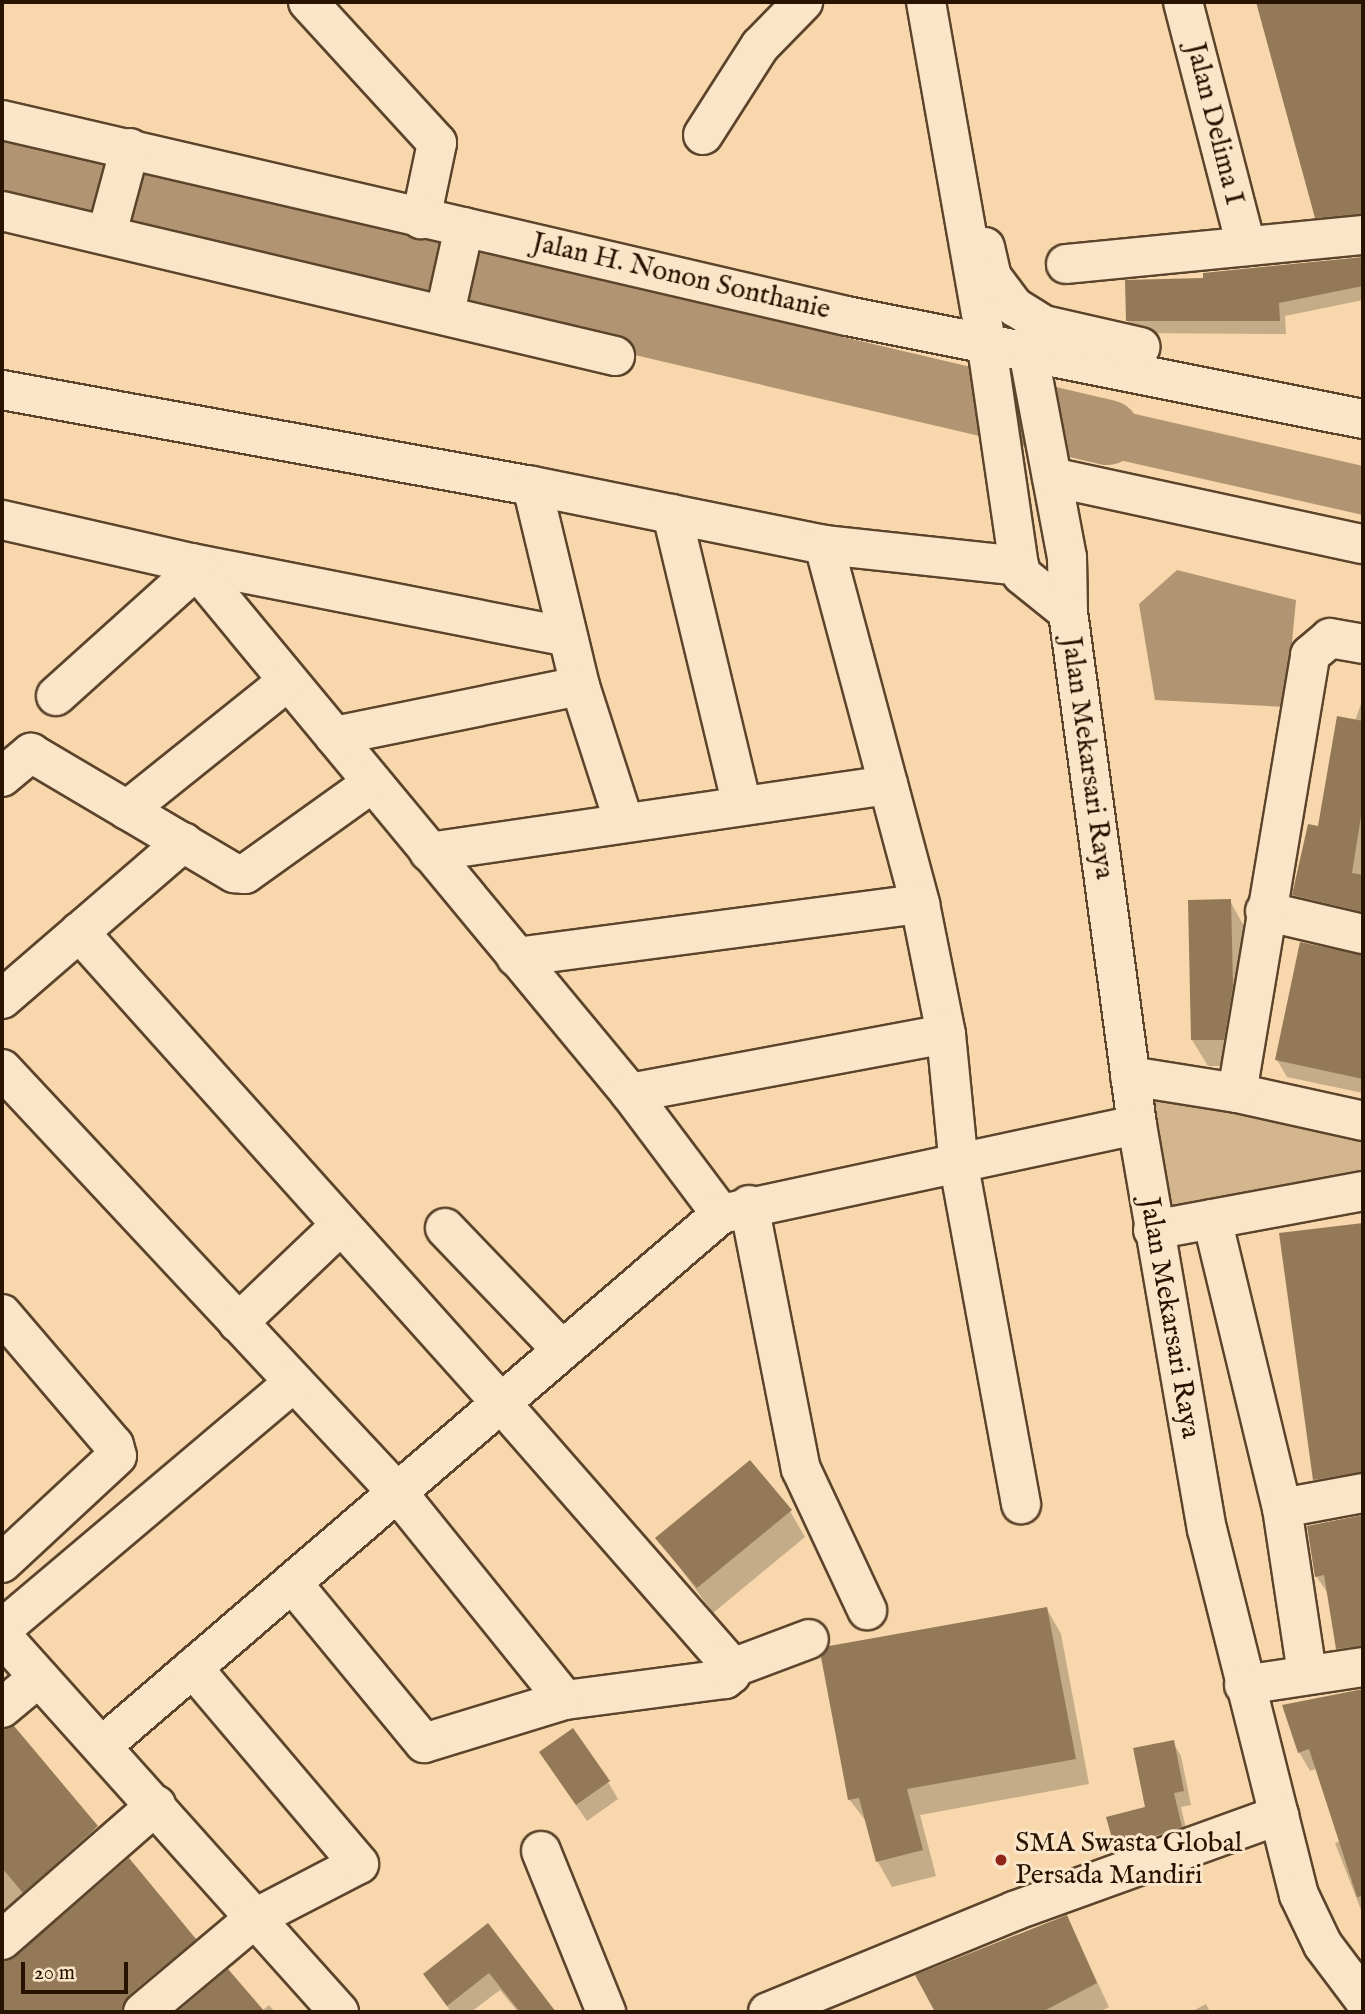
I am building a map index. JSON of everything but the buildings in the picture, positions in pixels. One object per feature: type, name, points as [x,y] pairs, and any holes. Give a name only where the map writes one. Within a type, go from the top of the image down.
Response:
[{"type":"street","points":[[308,2],[437,143],[421,219]]},
{"type":"street","points":[[703,135],[760,46],[803,2]]},
{"type":"street","points":[[926,2],[988,354],[1018,559],[1022,575],[1068,612]]},
{"type":"street","name":"Jalan Delima I","points":[[1183,2],[1246,246]]},
{"type":"street","name":"Jalan H. Nonon Sonthanie","points":[[2,120],[127,159],[421,219],[461,239],[1031,365],[1268,397],[1363,419]]},
{"type":"street","points":[[108,230],[127,159]]},
{"type":"street","points":[[959,192],[978,217],[992,277],[1015,307],[1044,326],[1177,355],[1268,397]]},
{"type":"street","points":[[2,211],[108,230],[446,309],[615,356]]},
{"type":"street","points":[[1066,264],[1363,235]]},
{"type":"street","points":[[446,309],[461,239]]},
{"type":"street","name":"Jalan Mekarsari Raya","points":[[1031,365],[1067,558],[1068,612],[1137,1125],[1153,1230],[1207,1530],[1244,1685],[1308,1920],[1362,1993]]},
{"type":"street","points":[[2,390],[532,486],[824,545],[1018,559]]},
{"type":"street","points":[[1052,479],[1363,544]]},
{"type":"street","points":[[532,486],[580,686],[624,822]]},
{"type":"street","points":[[672,514],[742,805]]},
{"type":"street","points":[[2,520],[194,566],[568,637]]},
{"type":"street","points":[[824,545],[920,904],[946,1034],[958,1166],[1021,1504]]},
{"type":"street","points":[[194,566],[630,1093],[735,1209],[801,1469],[867,1610]]},
{"type":"street","points":[[56,696],[194,566]]},
{"type":"street","points":[[1237,1093],[1265,911],[1310,655],[1330,638],[1363,644]]},
{"type":"street","points":[[127,810],[288,681]]},
{"type":"street","points":[[334,736],[580,686]]},
{"type":"street","points":[[2,777],[31,753],[234,873],[254,872],[372,783]]},
{"type":"street","points":[[429,852],[888,785]]},
{"type":"street","points":[[2,999],[184,842]]},
{"type":"street","points":[[516,957],[920,904]]},
{"type":"street","points":[[1265,911],[1363,934]]},
{"type":"street","points":[[79,932],[501,1403],[732,1668]]},
{"type":"street","points":[[630,1093],[946,1034]]},
{"type":"street","points":[[2,1069],[397,1492],[565,1700]]},
{"type":"street","points":[[1130,1076],[1237,1093],[1363,1121]]},
{"type":"street","points":[[102,1746],[562,1350],[735,1209],[958,1166],[1137,1125]]},
{"type":"street","points":[[1153,1230],[1363,1191]]},
{"type":"street","points":[[1212,1219],[1282,1508],[1307,1674]]},
{"type":"street","points":[[238,1323],[341,1225]]},
{"type":"street","points":[[444,1228],[562,1350]]},
{"type":"street","points":[[2,1314],[114,1445],[117,1456],[2,1563]]},
{"type":"street","points":[[2,1629],[293,1383]]},
{"type":"street","points":[[1282,1508],[1363,1493]]},
{"type":"street","points":[[292,1583],[424,1743],[565,1700],[725,1679],[732,1668],[809,1639]]},
{"type":"street","points":[[2,1636],[339,2012]]},
{"type":"street","points":[[1244,1685],[1363,1667]]},
{"type":"street","points":[[143,2012],[256,1918],[359,1864],[193,1668]]},
{"type":"street","points":[[2,1708],[39,1678]]},
{"type":"street","points":[[2,1940],[156,1805]]},
{"type":"street","points":[[768,2012],[1014,1911],[1279,1815]]},
{"type":"street","points":[[541,1851],[606,2012]]},
{"type":"shaded area","points":[[1056,396],[1363,466],[1363,515],[1066,448]]},
{"type":"shaded area","points":[[1177,570],[1296,600],[1286,707],[1155,700],[1139,604]]},
{"type":"shaded area","points":[[1130,1076],[1363,1121],[1363,1190],[1153,1230]]},
{"type":"waterway","points":[[2,173],[1107,432]]},
{"type":"place","name":"SMA Swasta Global Persada Mandiri","points":[[1001,1860]]}]
